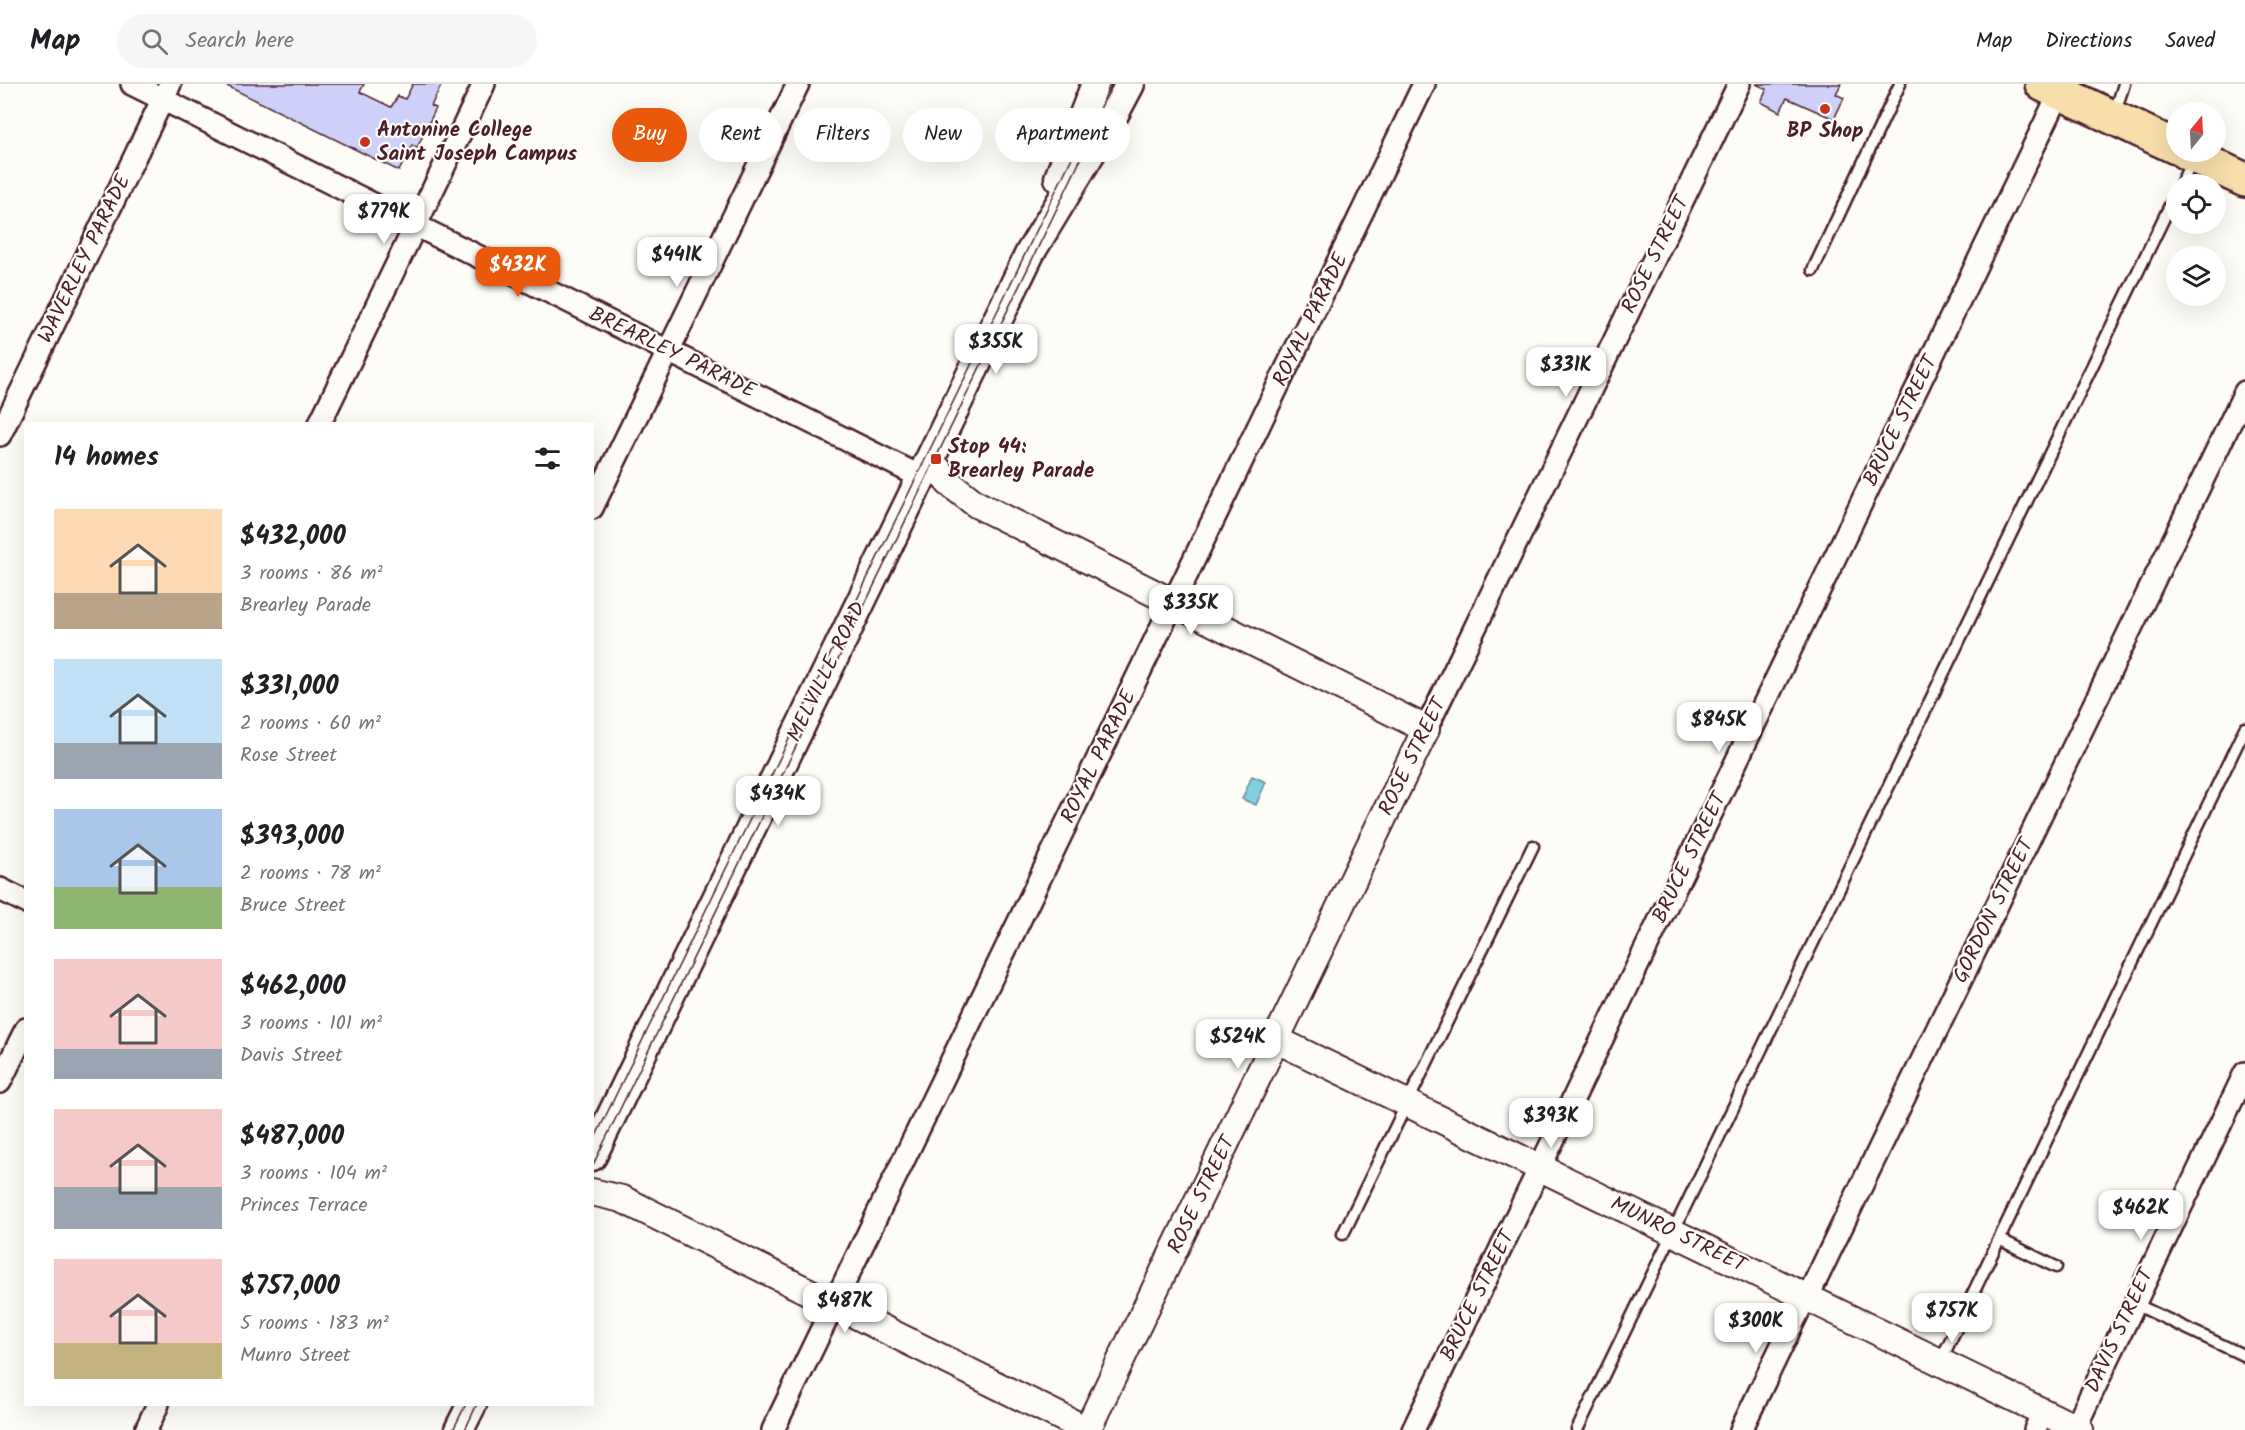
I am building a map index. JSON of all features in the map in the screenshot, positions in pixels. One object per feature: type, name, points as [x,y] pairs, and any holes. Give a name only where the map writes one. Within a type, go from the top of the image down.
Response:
[{"type":"highway","points":[[2051,88],[2114,118],[2166,149]]},
{"type":"highway","points":[[2190,162],[2245,180]]},
{"type":"main road","name":"MELVILLE ROAD","points":[[1030,253],[1096,84]]},
{"type":"main road","name":"MELVILLE ROAD","points":[[594,1152],[1030,253],[1130,84]]},
{"type":"main road","points":[[459,1430],[471,1406]]},
{"type":"street","name":"BREARLEY PARADE","points":[[132,84],[166,91],[416,225],[921,477],[944,494],[976,504],[1426,729]]},
{"type":"street","points":[[320,422],[484,84]]},
{"type":"street","points":[[594,504],[798,84]]},
{"type":"street","name":"ROYAL PARADE","points":[[773,1430],[1424,84]]},
{"type":"street","name":"ROSE STREET","points":[[1087,1430],[1738,84]]},
{"type":"street","name":"BRUCE STREET","points":[[1413,1430],[1540,1168],[2051,88]]},
{"type":"street","name":"WAVERLEY PARADE","points":[[0,435],[166,91]]},
{"type":"street","name":"GORDON STREET","points":[[1741,1430],[2245,392]]},
{"type":"street","name":"BREARLEY PARADE","points":[[921,477],[949,483],[976,504]]},
{"type":"street","points":[[0,889],[24,901]]},
{"type":"street","points":[[0,1082],[24,1033]]},
{"type":"street","name":"MUNRO STREET","points":[[1277,1040],[1940,1362],[2039,1421],[2077,1429]]},
{"type":"street","name":"DAVIS STREET","points":[[2077,1429],[2133,1303],[2245,1072]]},
{"type":"street","points":[[594,1175],[622,1199]]},
{"type":"street","points":[[594,1192],[622,1199],[1087,1430]]},
{"type":"street","points":[[146,1430],[157,1406]]},
{"type":"lane","points":[[1813,270],[1900,84]]},
{"type":"lane","points":[[2114,118],[2124,84]]},
{"type":"lane","points":[[1577,1430],[2166,214]]},
{"type":"lane","points":[[1940,1362],[2245,728]]},
{"type":"lane","points":[[1342,1234],[1533,846]]},
{"type":"lane","points":[[1999,1239],[2056,1267]]},
{"type":"lane","points":[[2133,1303],[2245,1356]]},
{"type":"water","points":[[1252,776],[1266,782],[1256,805],[1242,799]]},
{"type":"building","points":[[223,84],[364,84],[360,92],[391,107],[398,96],[405,99],[413,84],[442,84],[431,106],[436,108],[417,148],[412,145],[399,171]]},
{"type":"building","name":"BP Shop","points":[[1756,84],[1841,84],[1836,94],[1844,98],[1834,119],[1787,98],[1780,112],[1761,102],[1767,89]]},
{"type":"tram line","points":[[594,1163],[1078,165],[1110,84]]},
{"type":"tram line","points":[[594,1140],[1070,162]]},
{"type":"tram line","points":[[453,1430],[465,1406]]},
{"type":"tram line","points":[[465,1430],[476,1406]]},
{"type":"place","name":"BP Shop","points":[[1825,109]]},
{"type":"place","name":"Antonine College Saint Joseph Campus","points":[[365,142]]},
{"type":"place","name":"Stop 44: Brearley Parade","points":[[936,459]]}]
